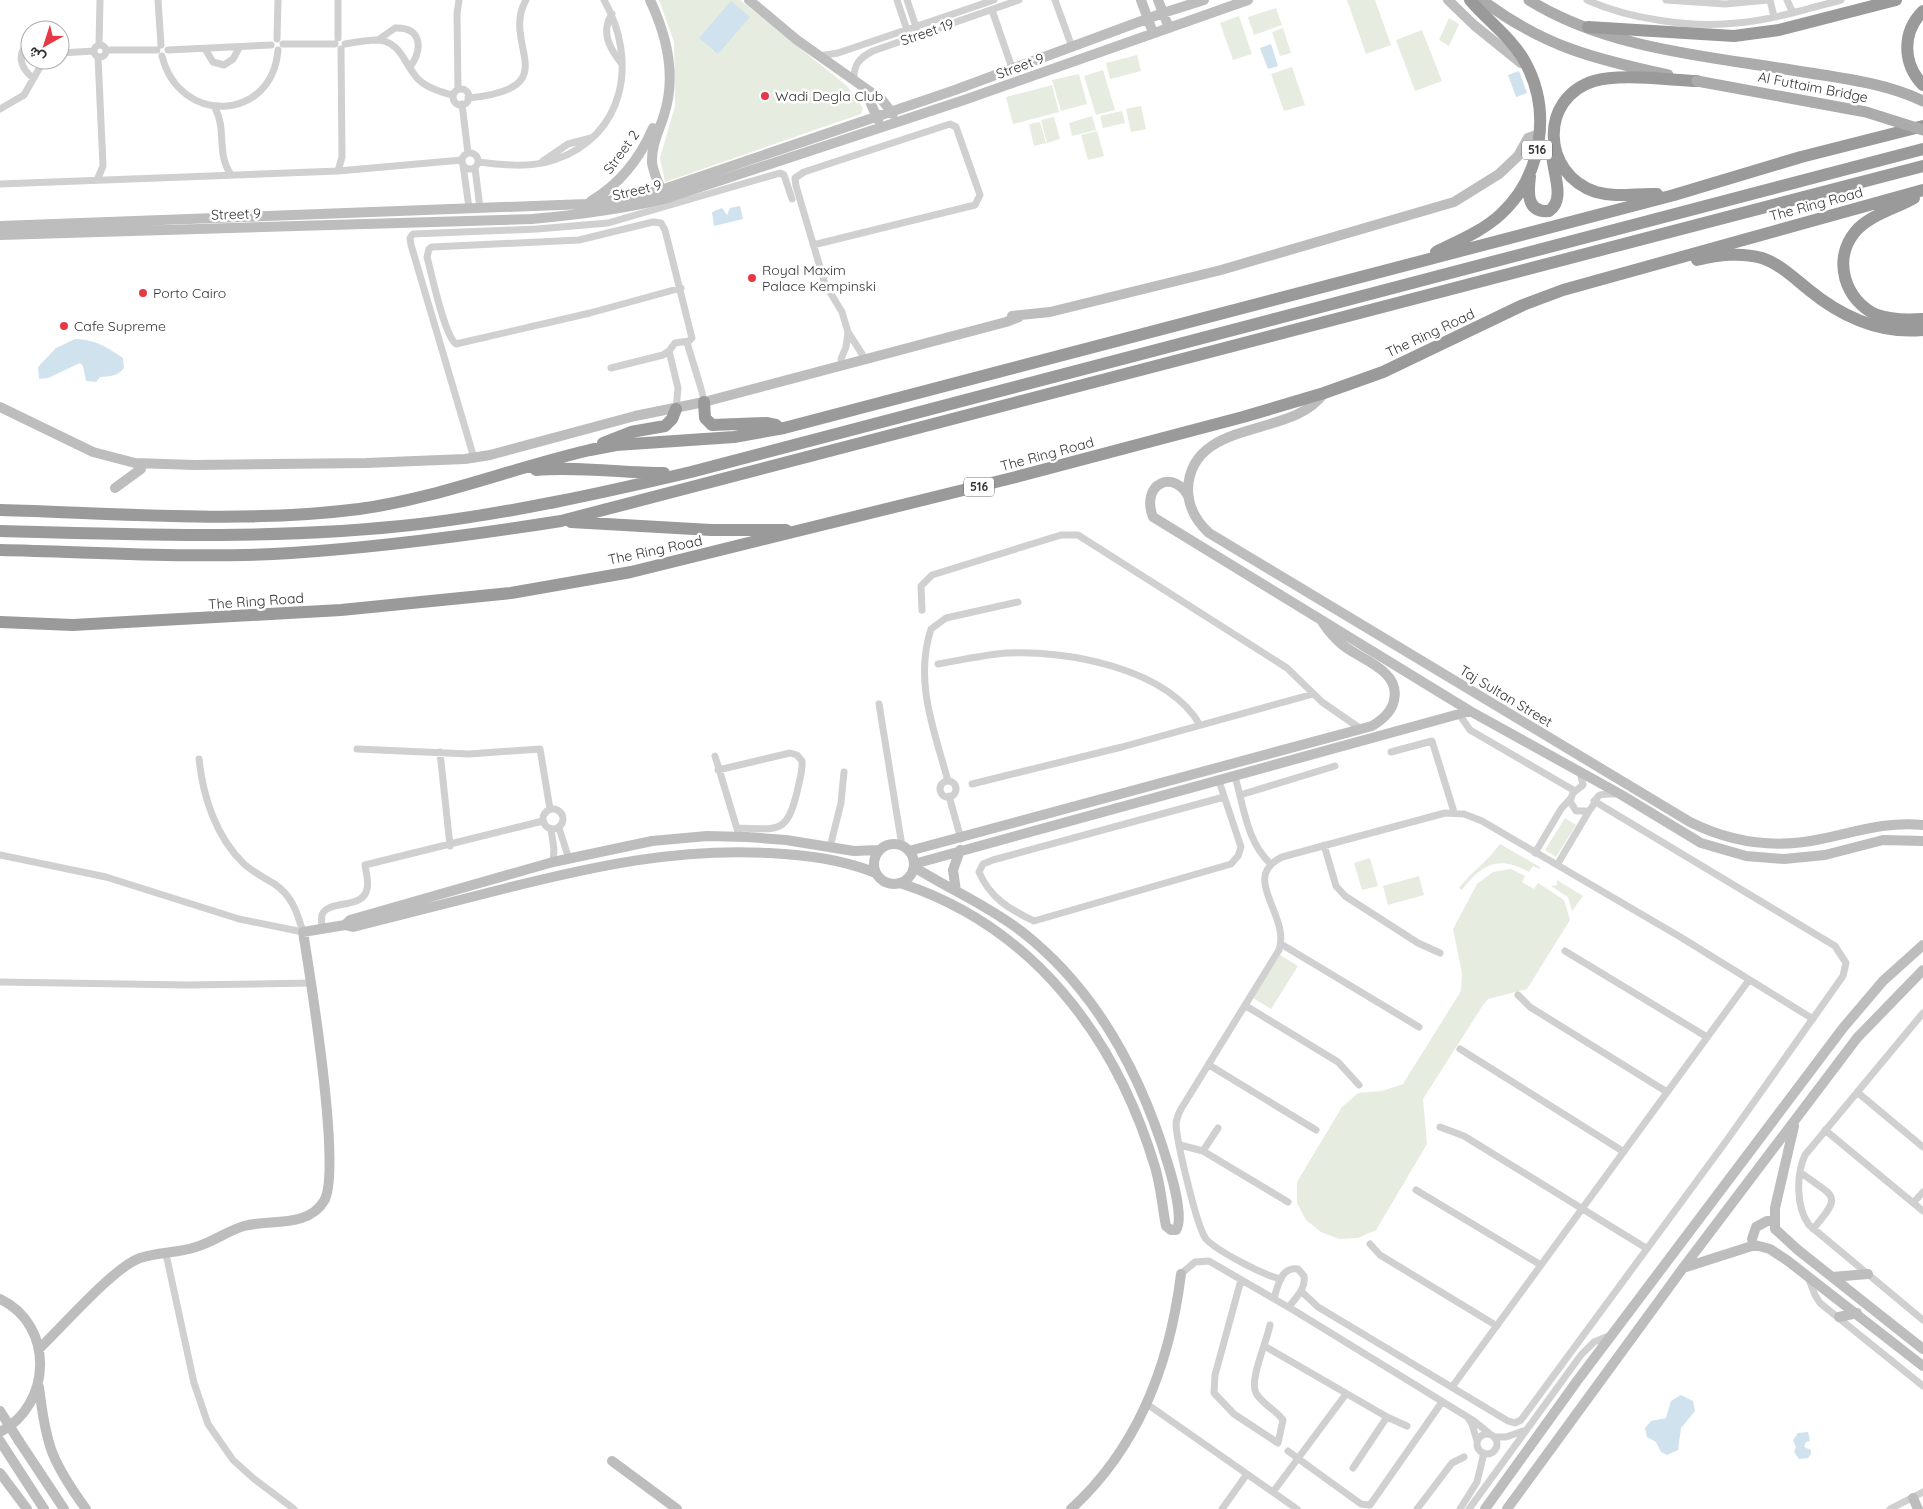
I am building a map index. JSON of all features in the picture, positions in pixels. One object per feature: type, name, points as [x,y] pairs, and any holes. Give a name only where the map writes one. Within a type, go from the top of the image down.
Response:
[{"type":"highway","name":"516","points":[[1414,263],[1490,223],[1510,204],[1531,173],[1539,134],[1540,108],[1533,78],[1516,48],[1470,0]]},
{"type":"highway","points":[[1588,27],[1711,36],[1742,36],[1779,30],[1896,0]]},
{"type":"highway","points":[[1923,10],[1910,28],[1906,48],[1910,68],[1923,85]]},
{"type":"highway","name":"516","points":[[1674,195],[1613,195],[1596,191],[1580,184],[1566,172],[1556,157],[1553,141],[1555,123],[1566,100],[1580,88],[1594,81],[1612,78],[1696,81]]},
{"type":"highway","name":"516","points":[[0,510],[200,515],[312,514],[420,499],[590,450],[616,445],[734,437],[784,428],[1674,195],[1802,157],[1923,128]]},
{"type":"highway","points":[[1531,173],[1528,191],[1531,204],[1536,209],[1549,211],[1558,201],[1559,195],[1552,164],[1553,141]]},
{"type":"highway","name":"The Ring Road","points":[[0,531],[206,535],[287,533],[420,524],[582,497],[691,472],[1923,149]]},
{"type":"highway","name":"The Ring Road","points":[[0,550],[206,554],[290,553],[422,541],[561,521],[1923,166]]},
{"type":"highway","name":"516","points":[[1923,191],[1863,224],[1849,242],[1843,264],[1846,280],[1853,295],[1869,311],[1890,318],[1923,319]]},
{"type":"highway","name":"The Ring Road","points":[[0,622],[73,625],[252,617],[511,593],[631,572],[812,529],[1206,427],[1324,393],[1383,372],[1549,294],[1923,191]]},
{"type":"highway","name":"516","points":[[1643,267],[1662,266],[1731,254],[1752,256],[1772,262],[1823,301],[1862,322],[1893,330],[1923,330]]},
{"type":"highway","points":[[704,399],[705,418],[712,425],[766,423],[784,428]]},
{"type":"highway","points":[[590,450],[624,434],[665,426],[672,419],[677,406]]},
{"type":"highway","name":"516","points":[[512,472],[562,469],[621,473],[691,472]]},
{"type":"highway","name":"516","points":[[561,521],[711,530],[812,529]]},
{"type":"main road","name":"Al Futtaim Bridge","points":[[1482,0],[1528,32],[1556,45],[1608,62],[1696,81],[1866,112],[1923,128]]},
{"type":"main road","name":"Al Futtaim Bridge","points":[[1529,0],[1562,17],[1637,43],[1876,84],[1923,101]]},
{"type":"street","points":[[97,180],[103,166],[97,51],[100,0]]},
{"type":"street","points":[[158,0],[160,50],[165,69],[178,88],[196,101],[215,108],[246,101],[266,85],[277,64],[278,0]]},
{"type":"street","points":[[336,41],[338,0]]},
{"type":"street","points":[[459,0],[455,102],[462,104]]},
{"type":"street","points":[[462,104],[468,98],[496,95],[508,90],[523,76],[526,58],[519,24],[526,0]]},
{"type":"street","points":[[463,163],[468,169],[476,165],[508,166],[540,163],[572,152],[592,138],[612,115],[617,104],[622,64],[622,43],[612,14],[604,0]]},
{"type":"street","name":"Street 2","points":[[650,0],[666,40],[670,57],[668,103],[652,153],[654,172],[662,194]]},
{"type":"street","points":[[749,0],[818,56],[882,100],[892,110],[897,122]]},
{"type":"street","points":[[897,0],[910,38]]},
{"type":"street","points":[[907,0],[919,35]]},
{"type":"street","name":"Street 19","points":[[818,56],[838,53],[994,0]]},
{"type":"street","name":"Street 19","points":[[854,81],[855,66],[859,60],[872,51],[1019,0]]},
{"type":"street","points":[[1055,0],[1072,47]]},
{"type":"street","points":[[1141,0],[1153,33]]},
{"type":"street","points":[[1158,0],[1169,28]]},
{"type":"street","name":"Street 9","points":[[0,235],[240,216],[401,212],[586,204],[662,194],[877,115],[960,88],[1148,18],[1204,0]]},
{"type":"street","name":"Street 9","points":[[0,226],[87,228],[239,227],[532,219],[599,213],[881,128],[1169,28],[1222,4],[1248,0]]},
{"type":"street","points":[[1448,0],[1474,24],[1511,52],[1533,78]]},
{"type":"street","points":[[1588,0],[1630,15],[1684,22],[1737,23],[1793,13],[1841,0]]},
{"type":"street","points":[[1666,0],[1725,4],[1769,0],[1774,17]]},
{"type":"street","points":[[1787,0],[1793,13]]},
{"type":"street","points":[[992,10],[1012,68]]},
{"type":"street","points":[[612,14],[606,26],[606,34],[613,51],[622,64]]},
{"type":"street","points":[[343,46],[378,40],[395,28],[408,29],[417,38],[419,48],[417,57],[410,67]]},
{"type":"street","points":[[70,52],[97,51],[104,56],[106,50],[160,50],[166,54],[168,50],[239,48],[336,41],[343,38],[342,157],[338,171]]},
{"type":"street","points":[[378,40],[396,47],[426,86],[466,92],[468,98]]},
{"type":"street","points":[[206,49],[213,62],[224,65],[233,59],[239,48]]},
{"type":"street","points":[[25,70],[33,78]]},
{"type":"street","points":[[0,109],[24,95],[38,70]]},
{"type":"street","name":"Street 2","points":[[586,204],[614,185],[626,173],[643,148],[655,124],[669,74]]},
{"type":"street","points":[[960,88],[964,100]]},
{"type":"street","points":[[864,89],[877,115],[881,128]]},
{"type":"street","points":[[462,104],[468,154],[463,163],[474,208]]},
{"type":"street","points":[[220,121],[227,106]]},
{"type":"street","points":[[215,108],[220,121],[222,162],[215,176]]},
{"type":"street","points":[[813,245],[975,205],[980,195],[956,126],[947,125],[797,175],[795,182],[813,245],[827,290],[842,312],[848,332],[862,354]]},
{"type":"street","points":[[849,126],[852,137]]},
{"type":"street","points":[[842,362],[862,354],[1006,317],[1050,312],[1221,270],[1454,202],[1499,174],[1518,156],[1528,138],[1539,134]]},
{"type":"street","points":[[468,154],[477,156],[474,208]]},
{"type":"street","points":[[342,157],[349,171]]},
{"type":"street","points":[[222,162],[231,175]]},
{"type":"street","points":[[0,184],[349,171],[463,163]]},
{"type":"street","points":[[103,166],[112,179]]},
{"type":"street","points":[[474,458],[411,245],[410,238],[413,234],[537,230],[608,222],[780,173],[784,175],[792,199]]},
{"type":"street","points":[[531,206],[532,219]]},
{"type":"street","points":[[401,212],[402,223]]},
{"type":"street","points":[[239,227],[240,216]]},
{"type":"street","points":[[611,368],[663,355],[676,342],[686,342],[692,338],[681,288],[665,230],[658,222],[579,240],[432,246],[427,253],[449,335],[456,344],[581,315],[681,288]]},
{"type":"street","points":[[0,407],[109,458],[135,463],[195,465],[366,463],[474,458],[842,362],[997,325],[1019,317]]},
{"type":"street","points":[[842,362],[848,332]]},
{"type":"street","points":[[686,342],[696,379],[704,399]]},
{"type":"street","points":[[669,351],[678,388],[677,406]]},
{"type":"street","points":[[1189,499],[1190,479],[1198,461],[1207,451],[1232,435],[1299,415],[1313,406],[1324,393]]},
{"type":"street","points":[[0,414],[90,457],[115,465],[141,469],[182,468],[195,465]]},
{"type":"street","points":[[115,488],[141,469]]},
{"type":"street","name":"Taj Sultan Street","points":[[1923,825],[1880,825],[1821,839],[1782,844],[1741,841],[1708,831],[1690,822],[1209,533],[1196,518],[1189,499],[1178,485],[1167,482],[1160,484],[1149,495],[1153,517],[1470,711],[1620,794],[1701,844],[1746,856],[1772,859],[1825,855],[1883,840],[1923,841]]},
{"type":"street","points":[[922,610],[921,586],[932,575],[1061,536],[1076,534],[1090,541],[1282,664],[1297,676],[1313,694],[1361,729]]},
{"type":"street","points":[[960,839],[949,796],[954,793],[956,788],[953,783],[948,781],[923,682],[924,657],[931,630],[946,618],[1018,602]]},
{"type":"street","points":[[738,832],[854,851],[879,850],[890,844],[905,848],[960,839],[1361,729],[1378,722],[1389,712],[1394,700],[1393,684],[1383,671],[1339,642],[1320,618]]},
{"type":"street","points":[[938,664],[983,656],[1023,653],[1063,656],[1098,663],[1137,675],[1173,694],[1191,711],[1200,725]]},
{"type":"street","points":[[972,784],[1122,747],[1313,694]]},
{"type":"street","points":[[0,855],[106,876],[246,921],[303,932],[345,925],[353,927],[596,867],[668,855],[735,852],[790,854],[848,863],[876,873],[884,882],[900,883],[947,902],[991,928],[1031,959],[1077,1010],[1108,1055],[1126,1088],[1156,1169],[1166,1226],[1170,1230],[1176,1230],[1179,1224],[1178,1205],[1159,1135],[1139,1082],[1111,1033],[1077,986],[1037,945],[1003,919],[914,865],[905,848],[879,704]]},
{"type":"street","points":[[900,883],[909,877],[914,865],[960,850],[1235,777],[1470,711]]},
{"type":"street","points":[[1459,714],[1468,729],[1575,791]]},
{"type":"street","points":[[1391,752],[1432,741],[1454,812]]},
{"type":"street","points":[[358,749],[478,754],[540,749],[550,809]]},
{"type":"street","points":[[440,752],[450,846]]},
{"type":"street","points":[[345,925],[350,920],[553,862],[662,840],[771,829],[788,820],[793,810],[802,761],[797,755],[790,753],[718,770]]},
{"type":"street","points":[[714,756],[738,832]]},
{"type":"street","points":[[39,1349],[124,1267],[140,1258],[166,1254],[204,1244],[242,1227],[303,1218],[316,1211],[326,1198],[330,1173],[324,1088],[303,932],[289,896],[244,863],[224,838],[207,800],[199,759]]},
{"type":"street","points":[[1240,795],[1335,766]]},
{"type":"street","points":[[1535,853],[1561,809],[1582,785],[1578,770]]},
{"type":"street","points":[[830,847],[840,810],[844,772]]},
{"type":"street","points":[[1235,777],[1253,843],[1260,854],[1271,864]]},
{"type":"street","points":[[1219,781],[1224,796],[1241,847],[1238,856],[1231,864],[1034,921],[1002,904],[985,886],[979,872],[983,864],[993,860],[1224,796]]},
{"type":"street","points":[[1557,865],[1594,801],[1602,794],[1620,794]]},
{"type":"street","points":[[1571,798],[1572,807],[1576,812],[1589,811]]},
{"type":"street","points":[[1300,1294],[1318,1307],[1508,1421],[1515,1422],[1520,1420],[1727,1140],[1813,1019],[1846,968],[1843,956],[1835,946],[1594,801]]},
{"type":"street","points":[[551,829],[559,828],[564,821],[563,816],[558,810],[550,809],[543,815],[543,821],[551,829],[554,849],[553,862]]},
{"type":"street","points":[[1279,1282],[1207,1240],[1201,1229],[1188,1184],[1177,1130],[1178,1115],[1246,1006],[1281,944],[1281,926],[1264,889],[1264,876],[1271,864],[1282,857],[1445,813],[1454,812],[1473,817],[1557,865],[1813,1019]]},
{"type":"street","points":[[322,930],[322,916],[326,910],[357,901],[365,895],[367,885],[365,865],[450,846],[543,821]]},
{"type":"street","points":[[559,828],[568,860]]},
{"type":"street","points":[[1324,845],[1336,886],[1345,896],[1418,943],[1440,952]]},
{"type":"street","points":[[876,873],[874,861],[879,850]]},
{"type":"street","points":[[956,891],[953,870],[960,850]]},
{"type":"street","points":[[1281,944],[1419,1027]]},
{"type":"street","points":[[1485,1509],[1612,1335],[1842,1028],[1883,981],[1923,945]]},
{"type":"street","points":[[1566,951],[1707,1038]]},
{"type":"street","points":[[1507,1509],[1684,1268],[1795,1123],[1857,1038],[1923,970]]},
{"type":"street","points":[[1452,1387],[1749,980]]},
{"type":"street","points":[[0,982],[187,985],[311,983]]},
{"type":"street","points":[[1518,995],[1530,1007],[1667,1092]]},
{"type":"street","points":[[1246,1006],[1338,1062],[1359,1085]]},
{"type":"street","points":[[1923,1013],[1805,1155],[1800,1172],[1800,1209],[1805,1220],[1813,1229],[1923,1320]]},
{"type":"street","points":[[1460,1049],[1624,1152]]},
{"type":"street","points":[[1208,1065],[1316,1130]]},
{"type":"street","points":[[1857,1092],[1923,1147]]},
{"type":"street","points":[[1795,1123],[1773,1221],[1775,1229],[1779,1235],[1923,1349]]},
{"type":"street","points":[[1440,1127],[1464,1136],[1646,1248]]},
{"type":"street","points":[[1204,1152],[1220,1129]]},
{"type":"street","points":[[1825,1130],[1923,1211]]},
{"type":"street","points":[[1180,1145],[1204,1152],[1288,1202]]},
{"type":"street","points":[[1800,1172],[1829,1194],[1833,1200],[1832,1207],[1813,1229]]},
{"type":"street","points":[[1416,1190],[1541,1265]]},
{"type":"street","points":[[1913,1203],[1923,1192]]},
{"type":"street","points":[[1734,1251],[1752,1239],[1753,1233],[1761,1223],[1773,1221]]},
{"type":"street","points":[[1752,1239],[1766,1243],[1923,1366]]},
{"type":"street","points":[[1370,1244],[1380,1255],[1497,1326]]},
{"type":"street","points":[[1684,1268],[1755,1245],[1776,1252]]},
{"type":"street","points":[[1788,1261],[1798,1250]]},
{"type":"street","points":[[166,1254],[194,1384],[208,1424],[233,1460],[252,1478],[294,1509]]},
{"type":"street","points":[[1071,1509],[1109,1469],[1147,1404],[1168,1345],[1180,1274],[1192,1264],[1205,1260],[1271,1296],[1478,1424],[1492,1436],[1496,1446],[1486,1453],[1477,1482],[1460,1509]]},
{"type":"street","points":[[1271,1296],[1289,1269],[1298,1269],[1305,1279],[1292,1309]]},
{"type":"street","points":[[1832,1277],[1868,1274]]},
{"type":"street","points":[[1808,1277],[1815,1295],[1923,1386]]},
{"type":"street","points":[[1242,1280],[1215,1375],[1214,1393],[1234,1414],[1278,1443],[1361,1504],[1370,1504],[1442,1402]]},
{"type":"street","points":[[0,1299],[16,1310],[28,1323],[39,1349],[41,1362],[39,1384],[45,1432],[51,1453],[60,1472],[86,1509]]},
{"type":"street","points":[[1839,1317],[1856,1313]]},
{"type":"street","points":[[1270,1325],[1266,1347],[1259,1361],[1253,1382],[1255,1392],[1283,1420],[1278,1443]]},
{"type":"street","points":[[1468,1509],[1587,1348],[1594,1342],[1612,1335]]},
{"type":"street","points":[[1266,1347],[1387,1417],[1407,1426]]},
{"type":"street","points":[[0,1432],[13,1424],[26,1411],[39,1384]]},
{"type":"street","points":[[1273,1492],[1346,1394]]},
{"type":"street","points":[[1147,1404],[1297,1509]]},
{"type":"street","points":[[0,1412],[64,1509]]},
{"type":"street","points":[[1353,1468],[1387,1417]]},
{"type":"street","points":[[1468,1418],[1472,1424],[1478,1448],[1500,1465]]},
{"type":"street","points":[[1477,1441],[1483,1435],[1511,1436],[1526,1430]]},
{"type":"street","points":[[0,1441],[44,1509]]},
{"type":"street","points":[[1417,1509],[1452,1463],[1464,1457]]},
{"type":"street","points":[[612,1461],[677,1509]]},
{"type":"street","points":[[0,1473],[27,1509]]},
{"type":"street","points":[[1225,1508],[1248,1474]]},
{"type":"street","points":[[1890,1509],[1923,1492]]},
{"type":"street","points":[[1913,1498],[1918,1509]]},
{"type":"shaded area","name":"Wadi Degla Club","points":[[659,0],[740,0],[847,86],[863,108],[861,114],[665,182],[660,158],[675,106],[674,42]]},
{"type":"shaded area","points":[[1347,0],[1375,0],[1391,45],[1366,54]]},
{"type":"shaded area","points":[[1276,8],[1282,25],[1254,35],[1248,17]]},
{"type":"shaded area","points":[[1239,16],[1252,54],[1233,60],[1220,23]]},
{"type":"shaded area","points":[[1449,18],[1459,24],[1449,46],[1439,40]]},
{"type":"shaded area","points":[[1283,28],[1291,53],[1280,56],[1272,32]]},
{"type":"shaded area","points":[[1422,30],[1442,81],[1415,91],[1396,40]]},
{"type":"shaded area","points":[[1137,55],[1141,71],[1110,79],[1106,63]]},
{"type":"shaded area","points":[[1292,67],[1305,105],[1284,111],[1271,74]]},
{"type":"shaded area","points":[[1103,70],[1115,110],[1096,115],[1084,76]]},
{"type":"shaded area","points":[[1079,74],[1087,104],[1061,111],[1052,80]]},
{"type":"shaded area","points":[[1052,85],[1059,112],[1013,124],[1006,97]]},
{"type":"shaded area","points":[[1141,106],[1146,129],[1131,132],[1126,109]]},
{"type":"shaded area","points":[[1122,111],[1125,123],[1103,128],[1100,116]]},
{"type":"shaded area","points":[[1092,116],[1096,130],[1072,136],[1069,123]]},
{"type":"shaded area","points":[[1054,117],[1060,139],[1047,143],[1041,120]]},
{"type":"shaded area","points":[[1040,122],[1046,143],[1034,146],[1029,124]]},
{"type":"shaded area","points":[[1097,131],[1104,156],[1088,160],[1081,135]]},
{"type":"shaded area","points":[[1565,818],[1576,825],[1556,857],[1545,850]]},
{"type":"shaded area","points":[[1500,844],[1540,867],[1539,869],[1533,866],[1529,872],[1508,864],[1499,863],[1484,868],[1462,890],[1459,888],[1490,856]]},
{"type":"shaded area","points":[[1370,858],[1378,886],[1362,890],[1354,863]]},
{"type":"shaded area","points":[[1511,869],[1525,876],[1522,882],[1534,889],[1538,883],[1564,900],[1570,920],[1527,989],[1488,999],[1483,1005],[1423,1099],[1427,1144],[1376,1230],[1358,1238],[1339,1239],[1321,1232],[1306,1220],[1297,1203],[1297,1182],[1342,1107],[1358,1093],[1382,1091],[1403,1084],[1461,991],[1462,973],[1453,929],[1477,884],[1493,872]]},
{"type":"shaded area","points":[[1419,876],[1424,895],[1388,905],[1383,886]]},
{"type":"shaded area","points":[[1557,880],[1583,896],[1572,911],[1568,897],[1551,886],[1557,885]]},
{"type":"shaded area","points":[[1280,955],[1298,966],[1271,1009],[1253,998]]},
{"type":"water","points":[[731,1],[750,17],[718,54],[699,38]]},
{"type":"water","points":[[1271,44],[1278,66],[1268,69],[1260,48]]},
{"type":"water","points":[[1519,71],[1527,93],[1516,97],[1508,75]]},
{"type":"water","points":[[740,206],[743,219],[714,226],[712,212],[722,208],[727,215],[730,208]]},
{"type":"water","points":[[75,339],[95,342],[111,350],[123,358],[124,368],[116,375],[100,377],[96,382],[86,381],[83,366],[80,363],[48,378],[39,379],[38,367],[56,348]]},
{"type":"water","points":[[1681,1395],[1693,1401],[1695,1411],[1681,1428],[1678,1450],[1667,1455],[1661,1452],[1656,1442],[1647,1437],[1645,1428],[1651,1421],[1666,1418],[1671,1401]]},
{"type":"water","points":[[1808,1432],[1810,1441],[1806,1442],[1804,1447],[1811,1450],[1811,1454],[1808,1458],[1799,1459],[1794,1452],[1796,1447],[1793,1440],[1798,1433]]},
{"type":"place","name":"Wadi Degla Club","points":[[765,96]]},
{"type":"place","name":"Royal Maxim Palace Kempinski","points":[[752,278]]},
{"type":"place","name":"Porto Cairo","points":[[143,293]]},
{"type":"place","name":"Cafe Supreme","points":[[64,326]]}]
